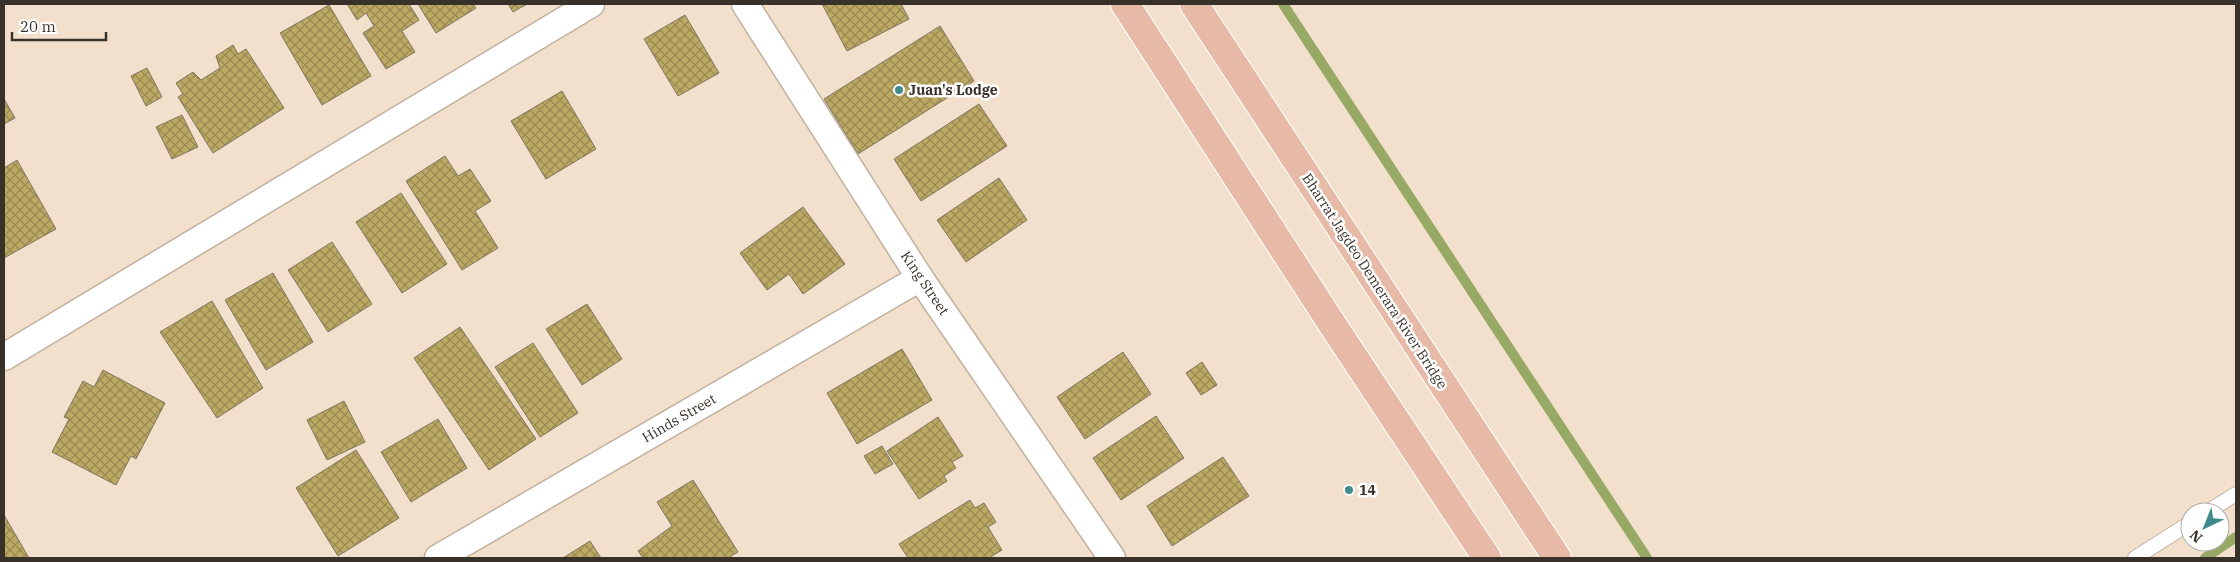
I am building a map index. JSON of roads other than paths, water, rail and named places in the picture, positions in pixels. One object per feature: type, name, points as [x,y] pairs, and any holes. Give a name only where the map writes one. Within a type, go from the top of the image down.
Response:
[{"type":"main road","points":[[1125,4],[1358,364],[1487,558]]},
{"type":"main road","name":"Bharrat Jagdeo Demerara River Bridge","points":[[1194,4],[1557,558]]},
{"type":"street","points":[[4,356],[592,4]]},
{"type":"street","name":"King Street","points":[[745,4],[920,278],[1112,558]]},
{"type":"street","name":"Hinds Street","points":[[438,558],[920,278]]},
{"type":"lane","points":[[2224,502],[2236,494]]},
{"type":"lane","points":[[2135,558],[2180,529]]},
{"type":"waterway","points":[[1283,4],[1647,558]]},
{"type":"waterway","points":[[2205,558],[2236,537]]},
{"type":"place","name":"Juan's Lodge","points":[[899,90]]},
{"type":"place","name":"14","points":[[1349,490]]}]
